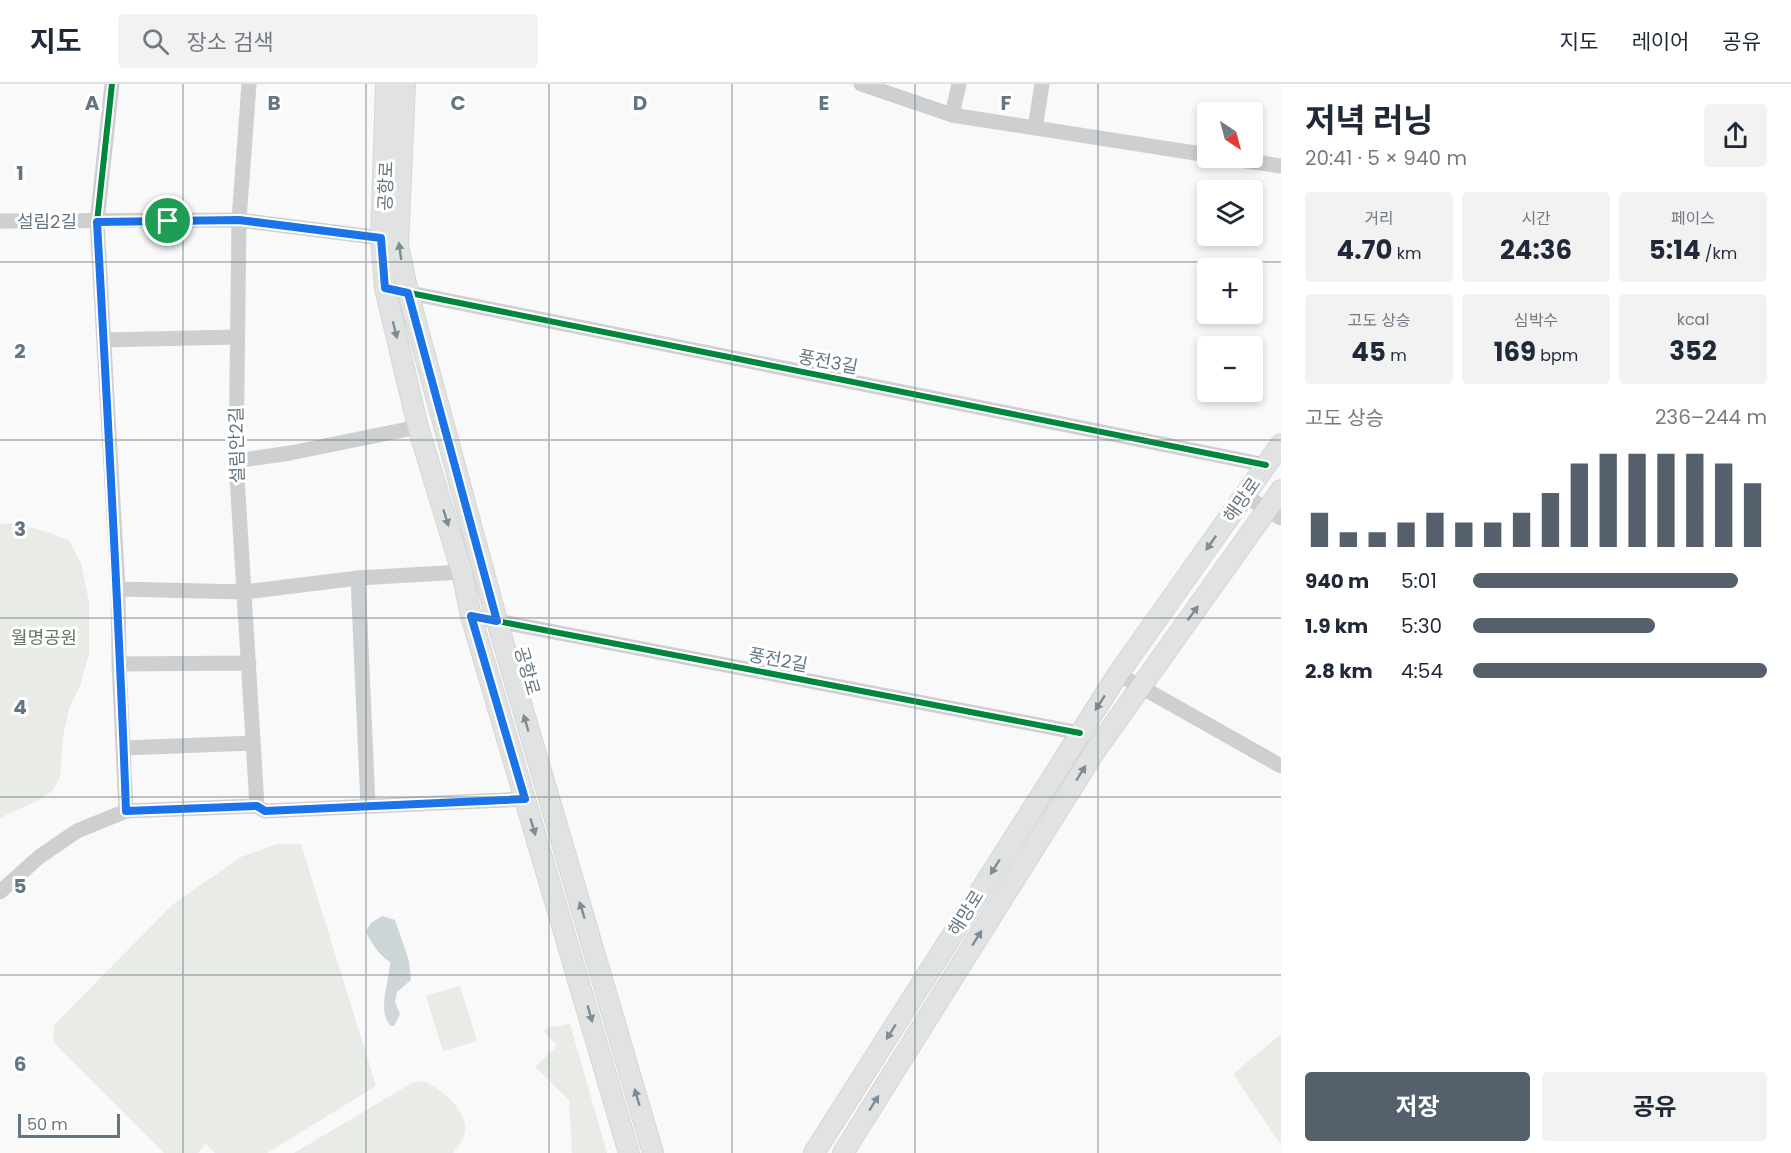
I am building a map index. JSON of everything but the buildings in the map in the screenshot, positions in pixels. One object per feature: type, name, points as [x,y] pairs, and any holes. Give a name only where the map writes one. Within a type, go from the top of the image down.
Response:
[{"type":"main road","name":"공항로","points":[[386,84],[381,238],[385,288],[418,427],[462,572],[471,616],[629,1153]]},
{"type":"main road","name":"공항로","points":[[405,84],[398,245],[408,293],[497,621],[653,1153]]},
{"type":"main road","name":"해망로","points":[[814,1153],[1118,674],[1281,444]]},
{"type":"main road","name":"해망로","points":[[843,1153],[1095,751],[1140,686],[1274,514],[1281,490]]},
{"type":"street","points":[[112,84],[97,222],[118,589],[126,811]]},
{"type":"street","name":"설림안2길","points":[[249,84],[239,220],[236,462],[257,806]]},
{"type":"street","points":[[861,84],[952,115],[1197,152]]},
{"type":"street","points":[[952,115],[959,84]]},
{"type":"street","points":[[1035,128],[1042,84]]},
{"type":"street","points":[[1263,163],[1281,166]]},
{"type":"street","name":"설림2길","points":[[0,221],[239,220],[381,238]]},
{"type":"street","name":"풍전3길","points":[[385,288],[1266,465]]},
{"type":"street","points":[[104,340],[237,337]]},
{"type":"street","points":[[236,462],[418,427]]},
{"type":"street","points":[[1245,496],[1274,514]]},
{"type":"street","points":[[118,589],[245,592],[358,578],[462,572]]},
{"type":"street","points":[[358,578],[368,806]]},
{"type":"street","name":"풍전2길","points":[[471,616],[1080,734]]},
{"type":"street","points":[[119,664],[249,663]]},
{"type":"street","points":[[1118,674],[1281,766]]},
{"type":"street","points":[[124,748],[252,743]]},
{"type":"street","points":[[0,892],[39,857],[77,831],[126,811],[257,806],[265,811],[525,799]]},
{"type":"green space","name":"월명공원","points":[[16,523],[69,541],[81,563],[89,602],[89,654],[80,686],[69,708],[63,737],[60,777],[52,791],[39,800],[0,818],[0,524]]},
{"type":"green space","points":[[277,844],[301,844],[376,1086],[267,1153],[215,1153],[206,1144],[198,1153],[164,1153],[56,1045],[53,1039],[54,1025],[172,905],[241,857]]},
{"type":"green space","points":[[460,986],[477,1041],[443,1051],[426,996]]},
{"type":"green space","points":[[570,1024],[607,1153],[572,1153],[569,1100],[535,1067],[557,1046],[544,1031],[547,1028]]},
{"type":"green space","points":[[1281,1034],[1281,1145],[1233,1074]]},
{"type":"green space","points":[[423,1081],[446,1095],[464,1119],[464,1136],[453,1153],[294,1153],[412,1083]]},
{"type":"shaded area","points":[[382,916],[395,920],[409,961],[411,980],[397,992],[395,1002],[400,1014],[394,1026],[391,1026],[387,1020],[384,1004],[390,962],[376,948],[366,931],[371,923]]},
{"type":"cycle path","points":[[112,84],[97,222],[118,589],[126,811]]},
{"type":"cycle path","points":[[385,288],[1266,465]]},
{"type":"cycle path","points":[[471,616],[1080,733]]},
{"type":"route","points":[[239,220],[381,238],[385,288],[408,293],[497,621],[471,616],[525,799],[265,811],[257,806],[126,811],[118,589],[97,222],[168,221],[239,220]]}]
